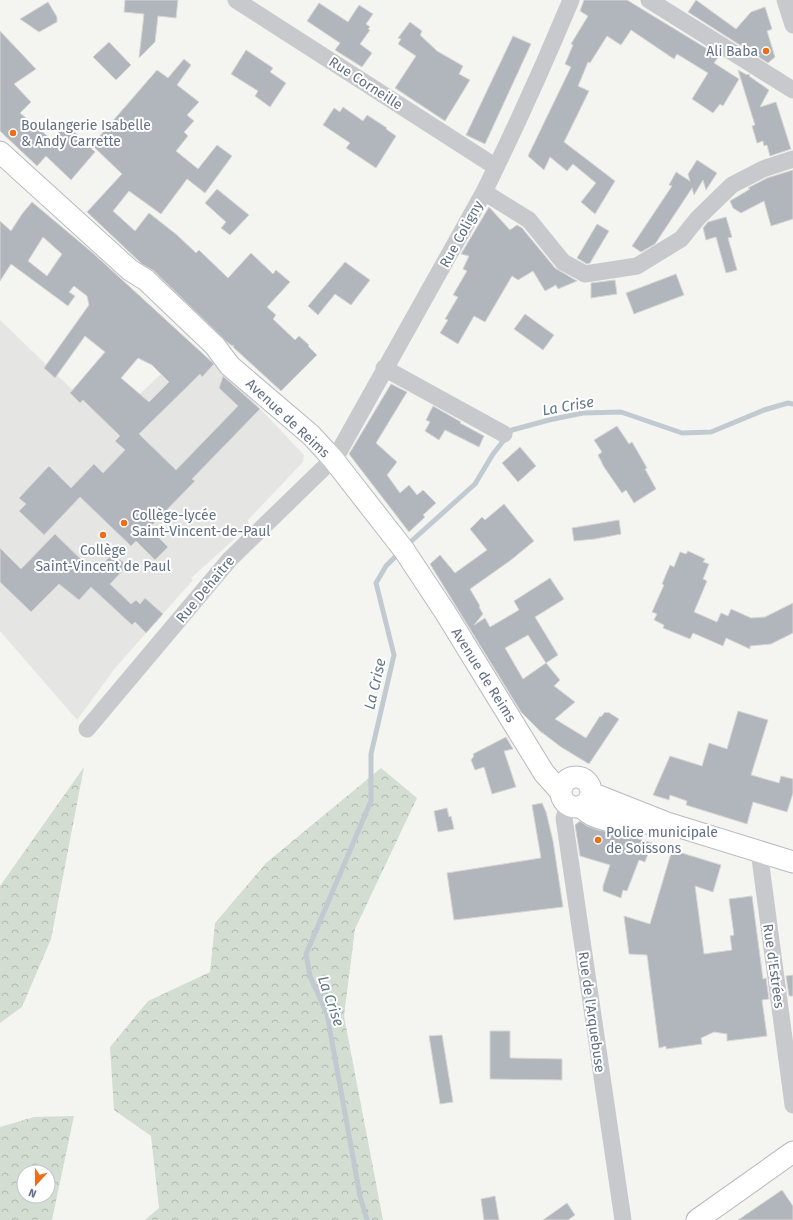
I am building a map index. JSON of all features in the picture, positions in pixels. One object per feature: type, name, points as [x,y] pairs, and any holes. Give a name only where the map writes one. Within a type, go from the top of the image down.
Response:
[{"type":"main road","name":"Avenue de Reims","points":[[0,152],[130,270],[146,280],[215,346],[230,366],[310,435],[333,459],[401,546],[445,612],[544,773],[574,795],[593,815],[605,819],[629,823],[667,823],[759,852]]},
{"type":"main road","points":[[759,852],[793,862]]},
{"type":"main road","points":[[697,1220],[793,1152]]},
{"type":"street","name":"Rue Corneille","points":[[236,0],[496,167]]},
{"type":"street","name":"Rue Coligny","points":[[333,459],[337,455],[384,368],[484,192],[552,46],[571,0]]},
{"type":"street","points":[[649,0],[793,90]]},
{"type":"street","points":[[785,0],[793,25]]},
{"type":"street","points":[[484,192],[529,220],[564,262],[585,274],[637,266],[681,239],[698,218],[732,185],[763,169],[793,160]]},
{"type":"street","points":[[384,368],[504,434]]},
{"type":"street","name":"Rue Dehaitre","points":[[87,729],[230,559],[333,459]]},
{"type":"street","name":"Rue de l'Arquebuse","points":[[574,795],[564,818],[623,1220]]},
{"type":"street","name":"Rue d'Estrées","points":[[759,852],[793,1105]]},
{"type":"shaded area","name":"Collège-lycée Saint-Vincent-de-Paul","points":[[0,320],[108,424],[161,374],[190,342],[248,396],[304,455],[303,462],[248,520],[249,526],[191,578],[193,580],[116,667],[77,720],[0,631]]},
{"type":"green space","points":[[84,767],[51,939],[22,1007],[0,1023],[0,886]]},
{"type":"green space","points":[[381,768],[417,798],[355,929],[344,1016],[383,1220],[145,1220],[159,1208],[151,1136],[114,1110],[110,1047],[148,1001],[210,972],[215,923],[266,863]]},
{"type":"green space","points":[[74,1116],[56,1201],[56,1164],[16,1164],[16,1204],[55,1204],[52,1220],[0,1220],[0,1127],[34,1117]]},
{"type":"building","points":[[125,0],[178,0],[176,18],[158,16],[155,42],[139,58],[144,14],[124,12]]},
{"type":"building","points":[[584,0],[627,0],[719,56],[714,63],[739,79],[723,106],[720,104],[713,113],[692,99],[708,73],[677,54],[674,59],[631,30],[621,45],[607,36],[590,63],[588,62],[578,86],[589,91],[564,142],[615,181],[595,214],[581,202],[596,183],[573,164],[567,171],[550,157],[544,170],[528,156],[571,67],[565,64],[573,45],[571,44],[588,16],[580,11]]},
{"type":"building","points":[[696,0],[736,29],[751,12],[765,7],[772,29],[767,31],[775,57],[768,63],[688,12]]},
{"type":"building","points":[[48,2],[57,17],[57,22],[39,32],[20,19]]},
{"type":"building","points":[[319,3],[348,22],[359,5],[373,14],[366,24],[370,27],[368,29],[370,30],[360,44],[372,53],[362,67],[335,50],[340,43],[307,21]]},
{"type":"building","points":[[410,22],[422,31],[420,35],[437,51],[463,66],[459,74],[470,80],[445,121],[395,88],[416,56],[398,44],[401,39],[398,38]]},
{"type":"building","points":[[0,31],[36,69],[14,84],[31,102],[20,113],[52,140],[66,124],[95,152],[71,180],[46,156],[37,166],[0,131]]},
{"type":"building","points":[[513,36],[531,44],[485,144],[466,135]]},
{"type":"building","points":[[109,42],[131,65],[116,80],[93,57]]},
{"type":"building","points":[[246,50],[273,68],[270,72],[286,83],[270,107],[255,96],[258,91],[231,74]]},
{"type":"building","points":[[184,59],[191,65],[177,85],[199,102],[187,115],[194,121],[184,132],[188,136],[176,151],[198,169],[217,145],[232,156],[205,193],[187,179],[161,214],[129,191],[113,211],[135,231],[149,213],[177,235],[196,253],[199,250],[228,278],[251,253],[273,274],[276,270],[290,282],[267,307],[276,315],[273,319],[295,340],[299,336],[317,355],[281,391],[233,347],[234,345],[232,346],[226,341],[154,271],[142,264],[87,212],[122,174],[92,145],[157,70],[168,78]]},
{"type":"building","points":[[738,70],[750,75],[749,76],[769,90],[760,107],[776,102],[791,149],[770,156],[767,145],[764,146],[763,141],[757,143],[752,126],[755,125]]},
{"type":"building","points":[[343,107],[363,121],[367,115],[387,128],[386,129],[396,136],[376,168],[346,148],[350,143],[323,125],[334,108],[340,112]]},
{"type":"building","points":[[697,160],[717,173],[706,190],[703,180],[694,195],[692,188],[655,244],[641,252],[632,246],[672,186],[669,185],[676,172],[690,181],[688,174]]},
{"type":"building","points":[[793,170],[793,219],[771,226],[764,201],[741,213],[733,208],[730,201],[750,189],[748,188],[767,178]]},
{"type":"building","points":[[217,189],[249,215],[230,235],[221,228],[226,222],[205,203]]},
{"type":"building","points":[[32,202],[94,254],[214,364],[202,377],[200,374],[139,434],[176,470],[238,406],[219,388],[223,376],[260,409],[192,479],[195,481],[149,528],[168,547],[155,560],[136,541],[131,546],[80,497],[44,535],[19,511],[26,504],[19,498],[49,466],[71,488],[94,464],[103,473],[125,450],[115,441],[120,436],[83,400],[80,403],[70,393],[105,352],[85,336],[55,378],[44,368],[89,305],[87,296],[74,286],[69,292],[75,296],[68,306],[11,264],[0,281],[0,221],[11,231]],"holes":[[[43,237],[62,254],[47,276],[28,261]],[[138,358],[152,365],[169,382],[149,402],[121,378]]]},
{"type":"building","points":[[489,207],[510,230],[517,225],[522,228],[555,268],[577,281],[558,289],[556,285],[545,291],[533,271],[518,280],[512,276],[485,322],[474,316],[458,344],[440,333],[448,320],[445,319],[458,297],[453,295],[467,271],[463,269],[469,256],[461,254]]},
{"type":"building","points":[[726,217],[732,237],[728,238],[737,270],[726,273],[716,237],[706,240],[703,228],[708,222]]},
{"type":"building","points":[[597,224],[609,231],[590,263],[587,264],[577,258]]},
{"type":"building","points":[[345,262],[370,280],[351,305],[335,294],[318,315],[308,306]]},
{"type":"building","points":[[676,274],[684,295],[634,314],[626,293]]},
{"type":"building","points":[[615,280],[617,294],[591,298],[591,283]]},
{"type":"building","points":[[525,314],[554,335],[543,350],[514,329]]},
{"type":"building","points":[[391,384],[407,392],[376,443],[397,462],[387,475],[400,493],[409,485],[417,495],[423,490],[436,503],[423,515],[425,517],[409,532],[349,454]]},
{"type":"building","points":[[433,406],[484,436],[479,447],[445,430],[439,440],[425,431],[430,422],[426,420]]},
{"type":"building","points":[[617,426],[629,444],[632,442],[647,468],[645,469],[656,489],[634,503],[626,490],[622,493],[604,467],[598,455],[602,452],[594,440]]},
{"type":"building","points":[[520,447],[536,466],[518,482],[502,463]]},
{"type":"building","points":[[504,504],[534,541],[511,560],[470,589],[483,614],[474,625],[485,618],[490,627],[519,610],[514,601],[550,578],[564,599],[535,617],[558,655],[546,663],[560,680],[554,686],[575,702],[555,719],[586,738],[600,716],[601,717],[605,712],[608,712],[619,719],[589,764],[561,747],[540,731],[521,712],[430,564],[440,555],[455,573],[487,550],[470,529],[482,517],[485,520]],"holes":[[[528,635],[546,663],[523,679],[505,648]]]},
{"type":"building","points":[[619,520],[621,534],[574,541],[572,528]]},
{"type":"building","points":[[55,534],[95,573],[113,553],[127,566],[110,584],[131,604],[136,600],[140,604],[145,598],[163,614],[146,633],[135,622],[132,625],[91,587],[79,600],[59,584],[31,612],[0,582],[0,548],[21,569]]},
{"type":"building","points":[[688,551],[705,559],[703,562],[709,564],[703,579],[707,581],[694,612],[717,622],[721,613],[728,616],[731,609],[751,618],[765,617],[793,603],[793,633],[771,644],[750,646],[750,649],[726,638],[723,646],[693,633],[690,639],[663,628],[664,625],[654,620],[657,614],[652,612],[664,585],[662,584],[670,565],[674,567],[680,552],[686,554]]},
{"type":"building","points":[[738,711],[768,720],[751,775],[779,783],[781,776],[793,779],[793,793],[787,812],[753,802],[747,824],[686,805],[687,801],[670,795],[669,800],[653,795],[670,756],[702,766],[709,743],[727,749]]},
{"type":"building","points":[[506,737],[513,749],[504,751],[516,787],[492,794],[484,767],[475,770],[471,760],[474,756],[473,754]]},
{"type":"building","points":[[542,803],[546,812],[553,841],[563,907],[454,920],[447,873],[541,858],[532,805]]},
{"type":"building","points":[[447,808],[449,817],[451,816],[454,829],[438,832],[434,811]]},
{"type":"building","points":[[580,821],[587,826],[598,830],[625,835],[652,843],[645,862],[639,860],[627,891],[623,890],[621,898],[603,891],[603,886],[610,865],[580,856],[575,825]]},
{"type":"building","points":[[672,850],[721,865],[713,892],[695,886],[704,954],[732,950],[730,936],[734,935],[729,899],[752,896],[763,979],[766,978],[769,999],[762,1000],[767,1036],[727,1041],[727,1034],[714,1032],[701,1038],[702,1044],[666,1049],[666,1046],[659,1048],[647,955],[629,954],[624,916],[650,924]]},
{"type":"building","points":[[793,975],[793,996],[789,996],[786,976]]},
{"type":"building","points":[[490,1031],[510,1031],[510,1058],[562,1059],[562,1080],[490,1079]]},
{"type":"building","points":[[442,1035],[453,1102],[440,1104],[429,1036]]},
{"type":"building","points":[[782,1190],[793,1206],[793,1220],[738,1220]]},
{"type":"building","points":[[495,1196],[499,1220],[484,1220],[481,1199]]},
{"type":"building","points":[[567,1203],[575,1215],[568,1220],[543,1220]]},
{"type":"waterway","name":"La Crise","points":[[406,546],[475,484],[493,454],[512,430],[583,413],[621,412],[682,433],[711,432],[764,410],[788,403],[793,404]]},
{"type":"waterway","name":"La Crise","points":[[367,1220],[360,1196],[327,1014],[310,976],[306,954],[371,801],[371,754],[394,655],[376,583],[386,566],[400,552]]},
{"type":"place","name":"Ali Baba","points":[[766,51]]},
{"type":"place","name":"Boulangerie Isabelle & Andy Carrette","points":[[13,133]]},
{"type":"place","name":"Collège-lycée Saint-Vincent-de-Paul","points":[[124,523]]},
{"type":"place","name":"Collège Saint-Vincent de Paul","points":[[103,535]]},
{"type":"place","name":"Police municipale de Soissons","points":[[598,840]]}]
